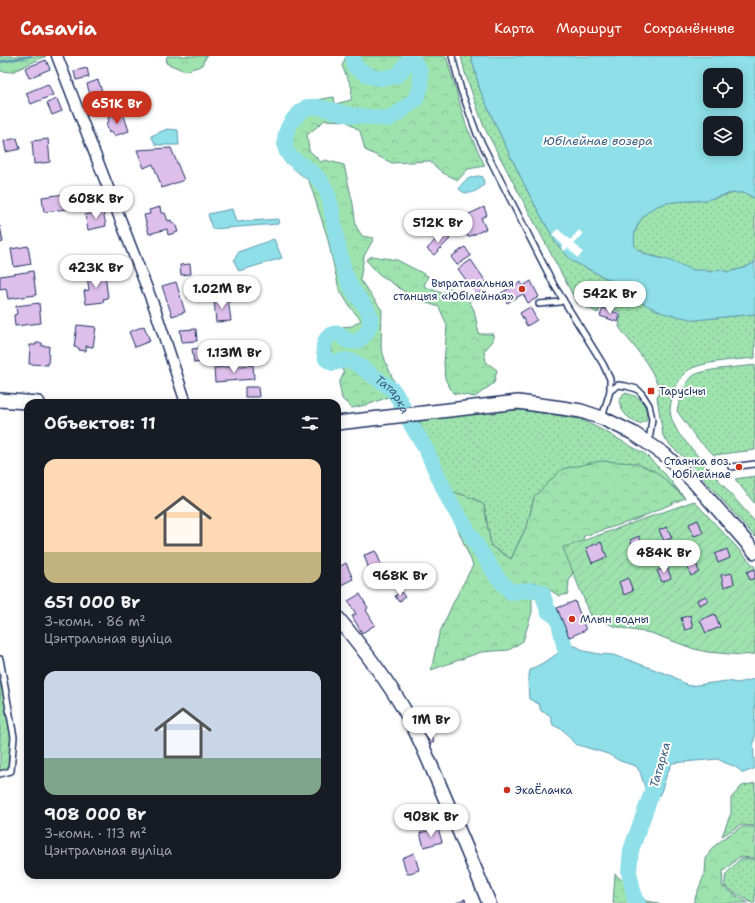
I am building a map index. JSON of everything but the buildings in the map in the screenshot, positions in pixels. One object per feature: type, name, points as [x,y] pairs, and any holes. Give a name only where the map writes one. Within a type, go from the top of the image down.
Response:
[{"type":"street","points":[[57,56],[155,309],[185,399]]},
{"type":"street","points":[[0,400],[24,402]]},
{"type":"street","points":[[341,423],[428,411],[518,402],[581,411],[619,426],[649,443],[664,454],[690,478],[755,552]]},
{"type":"street","points":[[341,622],[369,656],[391,688],[419,737],[457,823],[489,903]]},
{"type":"lane","points":[[452,56],[461,90],[477,134],[554,285],[603,364],[610,379],[610,391],[602,418]]},
{"type":"lane","points":[[539,304],[560,302],[563,299]]},
{"type":"lane","points":[[610,391],[618,385],[637,389],[642,394],[649,405],[652,419],[649,443]]},
{"type":"lane","points":[[730,467],[755,464]]},
{"type":"lane","points":[[0,658],[14,737],[11,771],[0,774]]},
{"type":"green space","points":[[0,56],[46,56],[12,72],[0,71]]},
{"type":"green space","points":[[167,56],[207,56],[201,66],[185,71],[166,63]]},
{"type":"green space","points":[[346,56],[446,56],[466,125],[485,166],[468,169],[458,180],[443,173],[429,161],[392,163],[365,150],[360,131],[346,121],[325,120],[307,135],[309,150],[321,162],[325,160],[344,165],[353,204],[356,226],[362,236],[374,238],[364,256],[360,280],[382,310],[381,347],[394,381],[388,397],[370,404],[352,408],[342,399],[339,383],[344,373],[332,351],[329,328],[352,326],[361,320],[350,307],[339,289],[327,236],[309,181],[284,161],[279,135],[293,110],[299,105],[334,97],[335,104],[351,100],[352,88],[342,66]]},
{"type":"green space","points":[[461,56],[471,56],[480,90],[530,196],[556,243],[572,261],[612,281],[632,298],[695,320],[755,314],[755,358],[706,364],[689,370],[682,376],[678,383],[672,399],[670,414],[679,434],[755,522],[755,537],[687,460],[672,447],[663,436],[657,397],[660,391],[657,382],[648,365],[619,327],[621,312],[601,305],[598,313],[577,303],[484,127],[465,73]]},
{"type":"green space","points":[[738,192],[747,194],[755,199],[754,263],[744,268],[727,272],[720,270],[710,272],[687,268],[647,254],[635,247],[634,237],[638,224],[646,213],[653,208],[668,203],[704,200]]},
{"type":"green space","points":[[372,256],[397,260],[428,276],[424,286],[441,293],[450,288],[465,293],[474,310],[479,334],[493,334],[493,341],[484,351],[486,362],[497,370],[494,383],[475,397],[453,393],[445,379],[444,363],[447,325],[439,307],[415,299],[379,274],[366,260]]},
{"type":"green space","points":[[755,365],[755,450],[714,455],[697,439],[677,411],[684,388],[693,376],[697,374],[713,370]]},
{"type":"green space","points":[[624,393],[635,396],[642,401],[646,409],[647,420],[640,424],[629,418],[624,412],[619,401]]},
{"type":"green space","points":[[524,410],[580,419],[606,432],[645,454],[665,474],[685,498],[673,486],[534,497],[528,523],[511,559],[491,546],[484,505],[475,499],[452,492],[419,421],[477,412]]},
{"type":"green space","points":[[601,461],[636,463],[656,472],[685,498],[635,520],[584,536],[579,559],[569,581],[568,594],[559,596],[547,588],[533,582],[532,612],[523,641],[509,650],[481,652],[431,670],[439,634],[473,565],[439,487],[475,499],[484,505],[491,546],[511,559],[528,523],[534,497],[562,469]]},
{"type":"green space","points":[[755,476],[755,504],[735,479]]},
{"type":"green space","points":[[694,501],[755,567],[755,654],[742,655],[707,652],[694,649],[651,633],[614,626],[591,616],[563,548]]},
{"type":"green space","points":[[0,676],[11,737],[8,772],[0,774]]},
{"type":"green space","points":[[755,783],[755,826],[740,825],[722,836],[731,813],[731,798],[742,786]]},
{"type":"green space","points":[[741,827],[755,827],[755,858],[739,857],[723,872],[722,886],[748,903],[693,903],[705,873],[706,859],[712,848]]},
{"type":"green space","points":[[740,859],[755,859],[755,903],[752,903],[724,886],[726,874]]},
{"type":"green space","points":[[615,874],[646,901],[659,903],[613,903]]},
{"type":"water","name":"Юбілейнае возера","points":[[471,56],[755,56],[755,199],[743,193],[737,193],[705,200],[661,205],[646,213],[636,230],[634,240],[635,247],[647,255],[668,260],[694,270],[705,270],[710,272],[720,269],[728,272],[744,268],[755,261],[755,314],[695,320],[663,313],[632,298],[612,281],[572,261],[556,243],[530,196],[480,90]]},
{"type":"water","points":[[167,129],[178,130],[179,145],[156,145],[151,136]]},
{"type":"water","points":[[479,176],[483,177],[484,185],[478,190],[472,193],[465,193],[459,189],[467,180]]},
{"type":"water","points":[[232,209],[236,222],[279,219],[278,224],[212,229],[208,214]]},
{"type":"water","points":[[274,239],[282,258],[239,271],[234,261],[238,252]]},
{"type":"water","points":[[570,645],[578,647],[584,651],[613,655],[629,660],[672,676],[689,686],[727,681],[737,683],[755,679],[754,769],[743,773],[718,759],[672,763],[660,795],[651,795],[646,791],[640,772],[636,766],[620,761],[608,754],[575,744],[563,730],[553,725],[550,715],[541,711],[539,704],[529,699],[528,683],[530,670]]},
{"type":"pier","points":[[558,229],[570,240],[579,230],[583,234],[574,243],[583,252],[578,258],[568,248],[564,251],[561,248],[563,245],[552,235]]},
{"type":"waterway","points":[[0,62],[31,56]]},
{"type":"waterway","name":"Татарка","points":[[353,56],[354,66],[370,76],[380,78],[398,75],[408,61],[414,61],[420,71],[421,87],[416,99],[400,112],[388,119],[351,115],[318,107],[307,107],[291,122],[286,132],[285,146],[287,153],[310,171],[327,192],[340,255],[346,275],[352,290],[367,308],[369,313],[370,324],[367,332],[358,340],[354,342],[346,340],[338,334],[333,334],[328,337],[324,346],[326,359],[333,363],[346,360],[354,362],[393,390],[426,449],[450,502],[497,577],[511,592],[529,590],[542,592],[548,611],[558,618],[565,649],[575,668]]},
{"type":"waterway","name":"Татарка","points":[[638,903],[635,900],[629,872],[631,850],[651,795],[655,775]]},
{"type":"place","name":"Выратавальная станцыя «Юбілейная»","points":[[522,289]]},
{"type":"place","name":"Тарусічы","points":[[651,391]]},
{"type":"place","name":"Стаянка воз. Юбілейнае","points":[[739,467]]},
{"type":"place","name":"Млын водны","points":[[572,619]]},
{"type":"place","name":"ЭкаЁлачка","points":[[507,790]]}]
